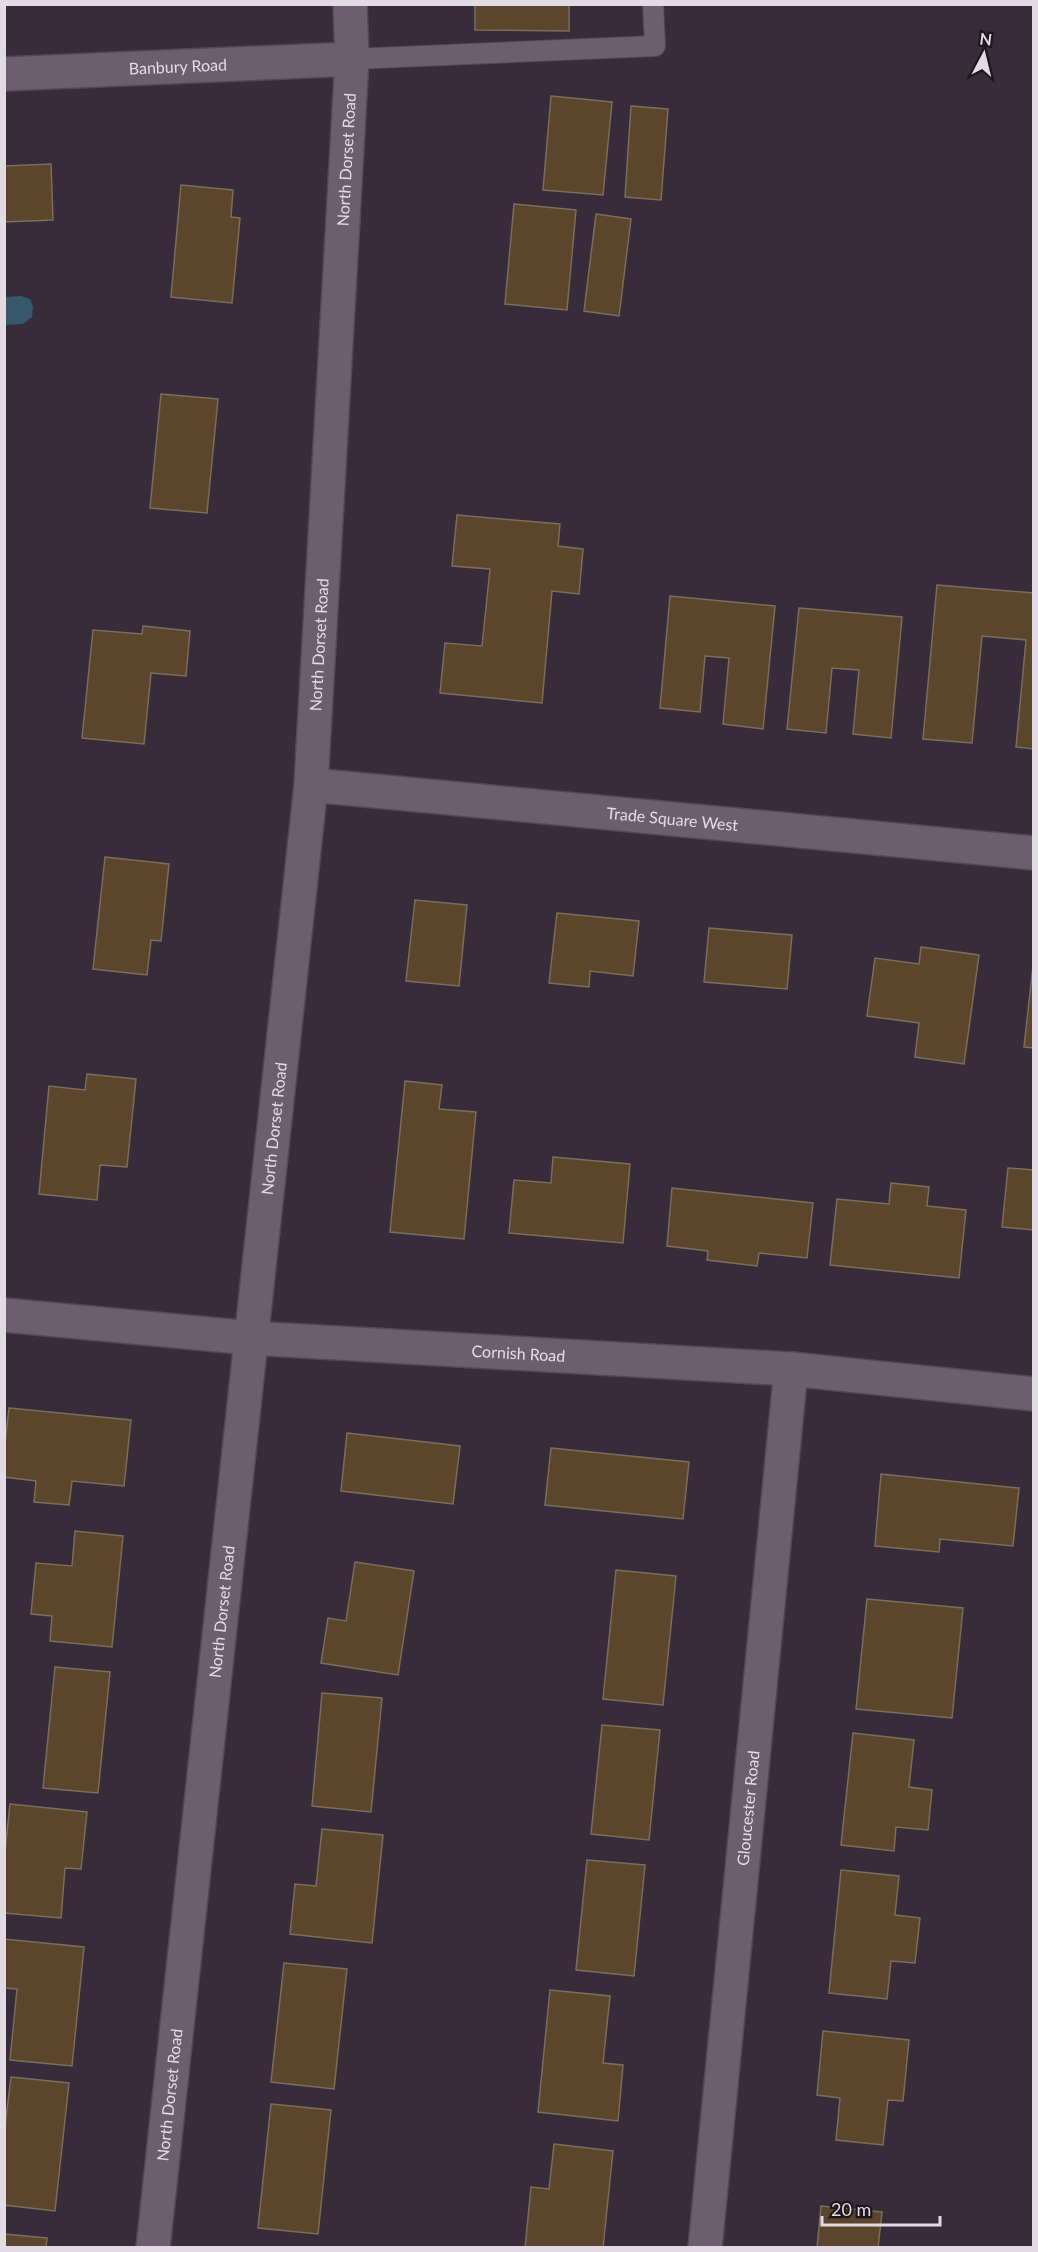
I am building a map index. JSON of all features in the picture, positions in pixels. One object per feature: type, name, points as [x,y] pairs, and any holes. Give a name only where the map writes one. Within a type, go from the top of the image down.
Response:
[{"type":"street","name":"North Dorset Road","points":[[153,2247],[311,785],[352,59],[350,4]]},
{"type":"street","name":"Banbury Road","points":[[4,74],[352,59]]},
{"type":"street","name":"Trade Square West","points":[[311,785],[1034,853]]},
{"type":"street","name":"Cornish Road","points":[[4,1315],[250,1338],[791,1368],[1034,1395]]},
{"type":"street","name":"Gloucester Road","points":[[705,2247],[791,1368]]},
{"type":"lane","points":[[352,59],[655,46],[653,4]]},
{"type":"water","points":[[21,296],[30,299],[33,307],[32,317],[23,324],[5,325],[5,297]]},
{"type":"building","points":[[475,4],[569,4],[569,31],[475,30]]},
{"type":"building","points":[[551,96],[612,102],[603,195],[543,190]]},
{"type":"building","points":[[631,106],[668,109],[661,200],[625,197]]},
{"type":"building","points":[[51,164],[53,220],[4,222],[4,166]]},
{"type":"building","points":[[181,185],[233,190],[231,217],[240,218],[232,303],[171,297]]},
{"type":"building","points":[[514,204],[576,210],[567,310],[505,304]]},
{"type":"building","points":[[596,214],[631,219],[619,316],[584,311]]},
{"type":"building","points":[[161,394],[218,399],[207,513],[150,508]]},
{"type":"building","points":[[457,515],[560,524],[558,546],[583,549],[579,594],[552,591],[542,703],[440,693],[445,643],[482,646],[490,569],[452,566]]},
{"type":"building","points":[[937,585],[1034,593],[1034,749],[1016,747],[1026,640],[982,636],[972,743],[923,739]]},
{"type":"building","points":[[670,596],[775,606],[763,729],[723,724],[729,658],[705,656],[700,712],[660,708]]},
{"type":"building","points":[[799,608],[902,617],[891,738],[853,734],[859,670],[832,668],[826,733],[787,729]]},
{"type":"building","points":[[143,626],[190,631],[186,676],[151,673],[144,744],[82,738],[93,630],[142,634]]},
{"type":"building","points":[[105,857],[169,864],[161,941],[151,940],[147,975],[93,969]]},
{"type":"building","points":[[415,900],[467,905],[459,986],[406,981]]},
{"type":"building","points":[[557,913],[639,921],[633,976],[590,971],[589,987],[549,983]]},
{"type":"building","points":[[709,928],[792,935],[787,989],[704,982]]},
{"type":"building","points":[[921,947],[979,955],[964,1064],[915,1057],[919,1023],[867,1016],[875,958],[919,964]]},
{"type":"building","points":[[1034,957],[1034,1048],[1024,1047]]},
{"type":"building","points":[[87,1074],[136,1079],[127,1167],[100,1165],[97,1200],[39,1194],[49,1086],[85,1090]]},
{"type":"building","points":[[405,1081],[442,1085],[439,1109],[476,1112],[464,1239],[390,1232]]},
{"type":"building","points":[[553,1157],[630,1164],[623,1243],[509,1233],[514,1180],[551,1183]]},
{"type":"building","points":[[1008,1168],[1034,1170],[1034,1230],[1002,1227]]},
{"type":"building","points":[[891,1183],[929,1187],[927,1206],[966,1210],[959,1278],[830,1265],[837,1199],[889,1204]]},
{"type":"building","points":[[672,1188],[813,1203],[807,1258],[759,1253],[757,1266],[707,1260],[708,1251],[667,1246]]},
{"type":"building","points":[[9,1408],[131,1420],[124,1486],[72,1481],[69,1505],[34,1502],[36,1481],[4,1477],[4,1451]]},
{"type":"building","points":[[347,1433],[460,1446],[453,1504],[341,1491]]},
{"type":"building","points":[[551,1448],[689,1462],[683,1519],[545,1505]]},
{"type":"building","points":[[881,1474],[1019,1488],[1013,1546],[940,1539],[939,1552],[875,1546]]},
{"type":"building","points":[[75,1531],[123,1536],[112,1647],[50,1641],[52,1616],[31,1614],[36,1563],[72,1566]]},
{"type":"building","points":[[355,1562],[414,1571],[398,1675],[321,1663],[328,1618],[346,1621]]},
{"type":"building","points":[[616,1570],[676,1576],[663,1705],[603,1699]]},
{"type":"building","points":[[867,1599],[963,1608],[952,1718],[856,1709]]},
{"type":"building","points":[[55,1667],[110,1672],[98,1793],[43,1788]]},
{"type":"building","points":[[322,1693],[382,1698],[371,1812],[312,1806]]},
{"type":"building","points":[[602,1725],[660,1730],[649,1840],[591,1834]]},
{"type":"building","points":[[853,1733],[914,1740],[909,1787],[932,1790],[928,1830],[896,1827],[894,1851],[841,1845]]},
{"type":"building","points":[[10,1804],[87,1812],[81,1869],[65,1868],[61,1918],[4,1913],[4,1860]]},
{"type":"building","points":[[322,1829],[383,1835],[372,1943],[290,1934],[295,1884],[316,1886]]},
{"type":"building","points":[[587,1860],[645,1865],[634,1976],[576,1970]]},
{"type":"building","points":[[841,1870],[899,1876],[895,1915],[920,1918],[915,1963],[891,1961],[887,1999],[829,1993]]},
{"type":"building","points":[[4,1939],[84,1947],[72,2066],[10,2060],[17,1989],[4,1988]]},
{"type":"building","points":[[284,1963],[347,1969],[334,2089],[271,2082]]},
{"type":"building","points":[[550,1990],[610,1996],[603,2063],[623,2065],[618,2121],[538,2112]]},
{"type":"building","points":[[823,2031],[909,2040],[903,2101],[888,2100],[883,2145],[836,2140],[840,2098],[817,2095]]},
{"type":"building","points":[[11,2077],[69,2083],[55,2211],[4,2205],[4,2134]]},
{"type":"building","points":[[271,2104],[331,2110],[318,2234],[258,2228]]},
{"type":"building","points":[[554,2144],[613,2151],[603,2248],[525,2248],[531,2187],[549,2189]]},
{"type":"building","points":[[821,2206],[882,2212],[878,2248],[817,2248]]},
{"type":"building","points":[[4,2234],[47,2238],[46,2248],[4,2248]]}]
